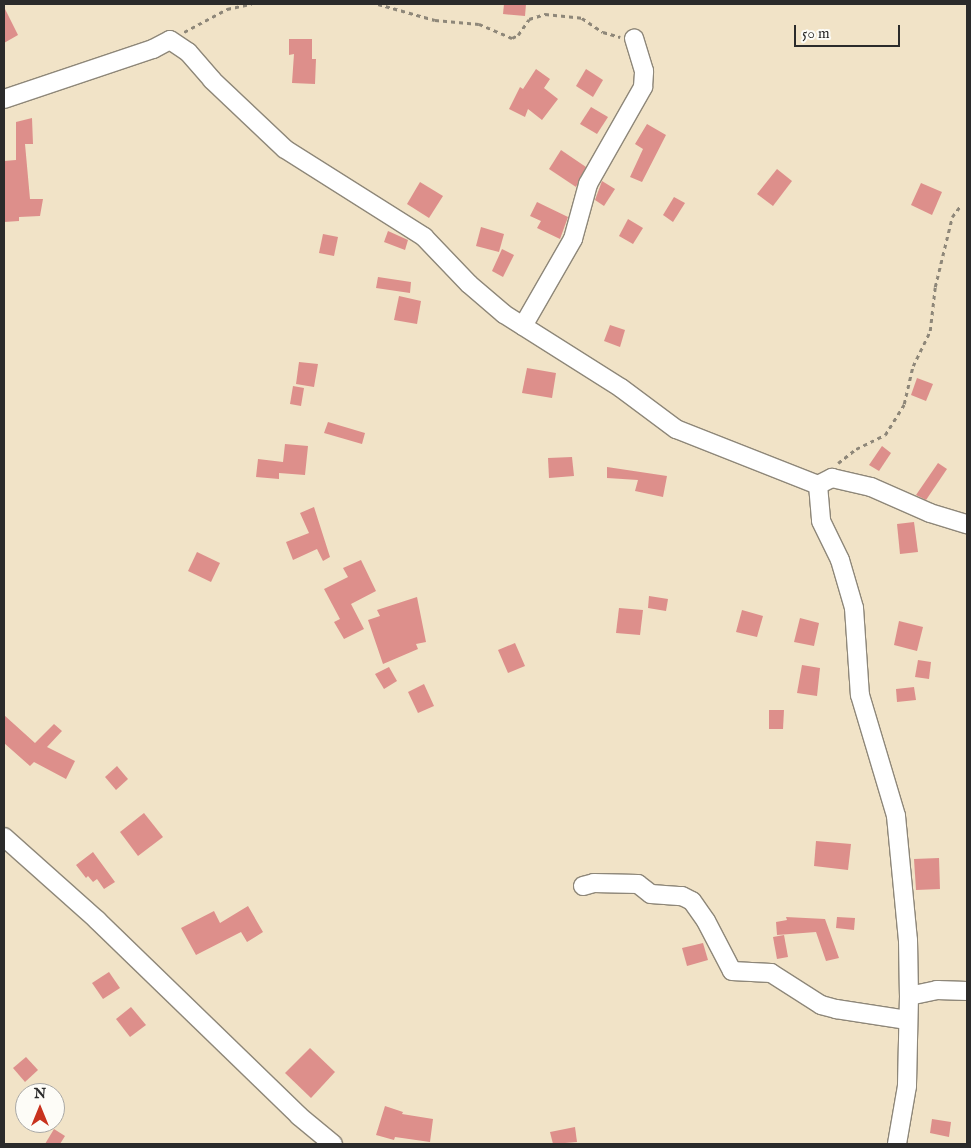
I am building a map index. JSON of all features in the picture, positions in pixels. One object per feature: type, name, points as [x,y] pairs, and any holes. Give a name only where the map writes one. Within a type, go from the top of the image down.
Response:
[{"type":"street","points":[[523,326],[573,239],[588,184],[643,87],[644,71],[634,38]]},
{"type":"street","points":[[4,99],[153,49],[170,40],[188,52],[257,125],[285,149],[424,237],[469,284],[523,326],[620,388],[676,429],[825,481],[871,487],[930,513],[967,524]]},
{"type":"street","points":[[825,481],[821,521],[840,560],[854,608],[860,694],[896,816],[908,940],[909,996],[908,1086],[897,1144]]},
{"type":"street","points":[[4,837],[97,920],[292,1110],[333,1144]]},
{"type":"street","points":[[583,886],[594,883],[638,884],[651,894],[682,896],[692,901],[706,921],[732,971],[771,973],[821,1005],[908,1020]]},
{"type":"street","points":[[909,996],[937,990],[967,991]]},
{"type":"path","points":[[170,40],[227,9],[251,4]]},
{"type":"path","points":[[378,4],[435,20],[479,24],[512,38],[518,35],[529,19],[545,14],[582,18],[604,32],[634,38]]},
{"type":"path","points":[[825,481],[839,461],[885,435],[904,404],[913,366],[930,331],[935,287],[952,217],[961,205]]},
{"type":"building","points":[[504,4],[526,4],[525,16],[503,14]]},
{"type":"building","points":[[4,7],[18,35],[4,43]]},
{"type":"building","points":[[289,39],[312,39],[312,59],[316,59],[315,84],[292,83],[294,54],[289,55]]},
{"type":"building","points":[[536,69],[550,79],[544,88],[558,99],[542,120],[528,109],[525,117],[509,109],[520,87],[523,89]]},
{"type":"building","points":[[586,69],[603,80],[593,97],[576,86]]},
{"type":"building","points":[[591,107],[608,117],[597,134],[580,124]]},
{"type":"building","points":[[32,118],[33,144],[25,144],[30,199],[43,199],[40,216],[19,217],[19,221],[4,222],[4,161],[16,160],[16,122]]},
{"type":"building","points":[[647,124],[666,135],[642,182],[630,177],[643,149],[635,144]]},
{"type":"building","points":[[561,150],[586,167],[576,187],[549,169]]},
{"type":"building","points":[[777,169],[792,181],[773,206],[757,194]]},
{"type":"building","points":[[602,181],[615,189],[604,206],[595,200]]},
{"type":"building","points":[[420,182],[443,196],[429,218],[407,204]]},
{"type":"building","points":[[921,183],[942,192],[932,215],[911,205]]},
{"type":"building","points":[[674,197],[685,203],[673,222],[663,215]]},
{"type":"building","points":[[537,202],[568,217],[560,239],[537,228],[541,221],[530,216]]},
{"type":"building","points":[[628,219],[643,228],[633,244],[619,236]]},
{"type":"building","points":[[481,227],[504,234],[499,252],[476,246]]},
{"type":"building","points":[[388,231],[408,240],[405,250],[384,242]]},
{"type":"building","points":[[323,234],[338,237],[334,256],[319,253]]},
{"type":"building","points":[[502,249],[514,255],[503,277],[492,271]]},
{"type":"building","points":[[378,277],[411,282],[410,293],[376,288]]},
{"type":"building","points":[[399,296],[421,301],[417,324],[394,320]]},
{"type":"building","points":[[610,325],[625,330],[620,347],[604,341]]},
{"type":"building","points":[[299,362],[318,364],[314,387],[296,384]]},
{"type":"building","points":[[527,368],[556,373],[552,398],[522,393]]},
{"type":"building","points":[[917,378],[933,384],[926,401],[911,395]]},
{"type":"building","points":[[293,386],[304,388],[301,406],[290,404]]},
{"type":"building","points":[[328,422],[365,433],[362,444],[324,433]]},
{"type":"building","points":[[285,444],[308,446],[305,475],[279,473],[279,479],[256,477],[258,459],[283,462]]},
{"type":"building","points":[[882,446],[891,453],[879,471],[869,465]]},
{"type":"building","points":[[572,457],[574,476],[549,478],[548,458]]},
{"type":"building","points":[[938,463],[947,469],[926,500],[916,495]]},
{"type":"building","points":[[607,467],[667,476],[663,497],[635,491],[638,480],[607,478]]},
{"type":"building","points":[[314,507],[330,557],[323,561],[317,549],[293,560],[286,542],[309,533],[300,513]]},
{"type":"building","points":[[914,522],[918,552],[900,554],[897,524]]},
{"type":"building","points":[[197,552],[220,563],[211,582],[188,571]]},
{"type":"building","points":[[361,560],[376,591],[351,604],[364,629],[344,639],[334,622],[340,619],[324,589],[348,577],[343,568]]},
{"type":"building","points":[[649,596],[668,599],[666,611],[648,608]]},
{"type":"building","points":[[417,597],[426,642],[416,644],[418,649],[383,664],[368,620],[380,616],[377,610]]},
{"type":"building","points":[[619,608],[643,610],[640,635],[616,633]]},
{"type":"building","points":[[742,610],[763,616],[757,637],[736,632]]},
{"type":"building","points":[[800,618],[819,623],[814,646],[794,642]]},
{"type":"building","points":[[899,621],[923,627],[917,651],[894,645]]},
{"type":"building","points":[[515,643],[525,666],[508,673],[498,650]]},
{"type":"building","points":[[918,660],[931,662],[929,679],[915,677]]},
{"type":"building","points":[[802,665],[820,668],[817,696],[797,693]]},
{"type":"building","points":[[389,667],[397,681],[384,689],[375,674]]},
{"type":"building","points":[[424,684],[434,706],[418,713],[408,692]]},
{"type":"building","points":[[914,687],[916,700],[897,702],[896,689]]},
{"type":"building","points":[[769,710],[784,710],[783,729],[769,729]]},
{"type":"building","points":[[4,715],[35,743],[54,724],[62,731],[47,747],[75,761],[66,779],[34,762],[30,766],[4,743]]},
{"type":"building","points":[[117,766],[128,779],[116,790],[105,777]]},
{"type":"building","points":[[144,813],[163,837],[138,856],[120,832]]},
{"type":"building","points":[[816,841],[851,844],[848,870],[814,866]]},
{"type":"building","points":[[93,852],[115,882],[104,889],[97,879],[93,882],[88,876],[86,878],[76,865]]},
{"type":"building","points":[[939,858],[940,889],[916,890],[914,859]]},
{"type":"building","points":[[248,906],[263,932],[247,942],[241,932],[196,955],[181,928],[214,911],[220,923]]},
{"type":"building","points":[[786,917],[825,919],[839,958],[826,961],[816,932],[777,935],[776,922],[787,920]]},
{"type":"building","points":[[837,917],[855,918],[854,930],[836,928]]},
{"type":"building","points":[[784,935],[788,957],[777,959],[773,937]]},
{"type":"building","points":[[703,943],[708,960],[687,966],[682,948]]},
{"type":"building","points":[[109,972],[120,988],[103,999],[92,983]]},
{"type":"building","points":[[131,1007],[146,1025],[130,1037],[116,1019]]},
{"type":"building","points":[[310,1048],[335,1072],[311,1098],[285,1073]]},
{"type":"building","points":[[26,1057],[38,1070],[25,1082],[13,1068]]},
{"type":"building","points":[[385,1106],[403,1112],[402,1114],[433,1119],[430,1142],[395,1137],[394,1140],[376,1135]]},
{"type":"building","points":[[932,1119],[951,1122],[949,1137],[930,1133]]},
{"type":"building","points":[[575,1127],[577,1142],[553,1144],[550,1132]]},
{"type":"building","points":[[52,1133],[60,1133],[65,1136],[60,1144],[45,1144]]}]
